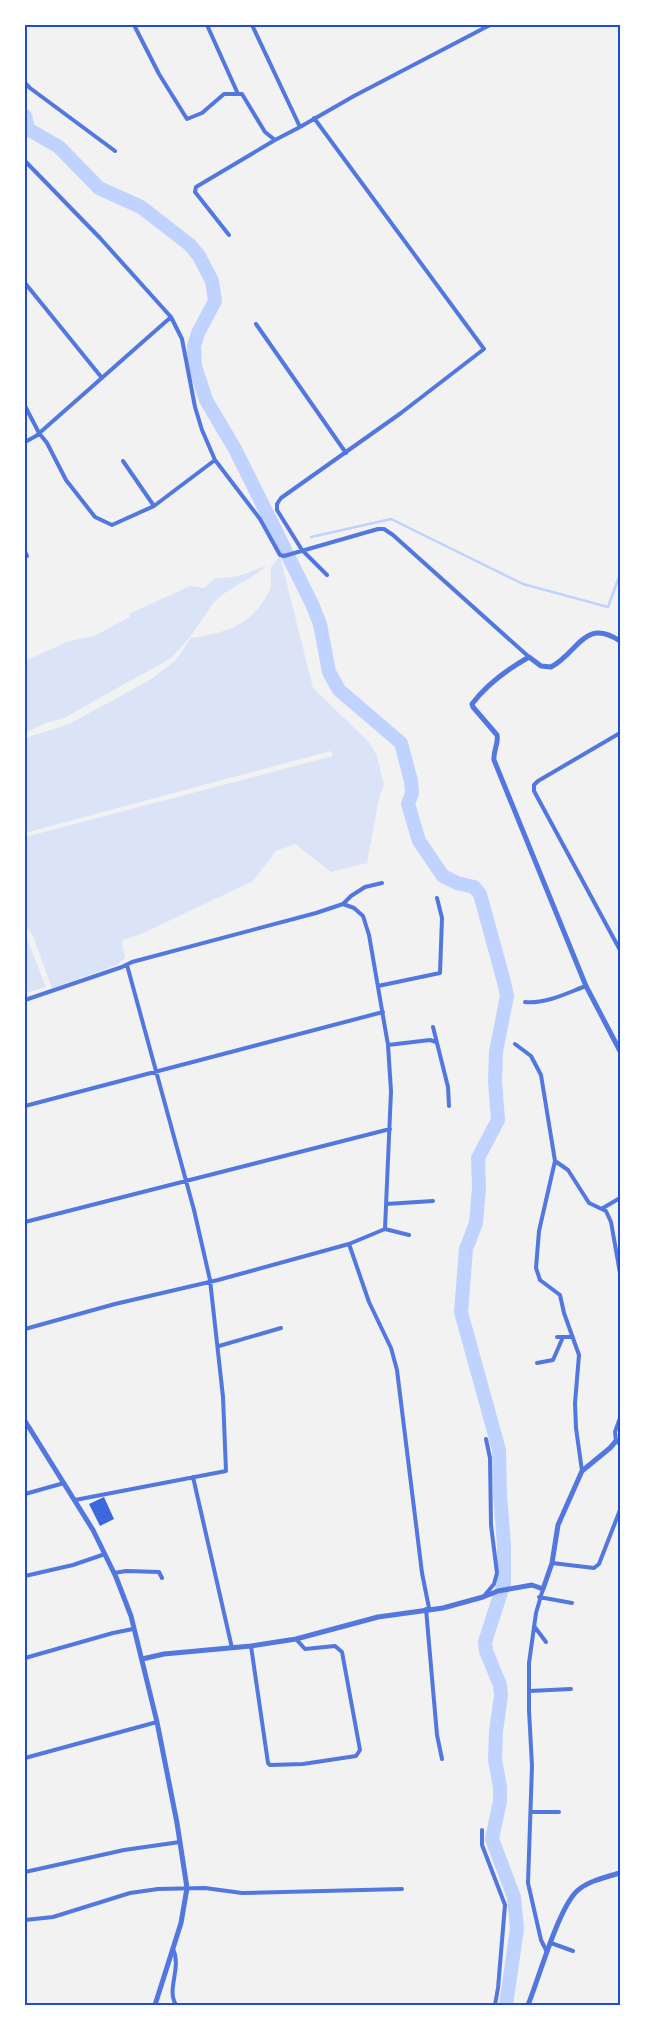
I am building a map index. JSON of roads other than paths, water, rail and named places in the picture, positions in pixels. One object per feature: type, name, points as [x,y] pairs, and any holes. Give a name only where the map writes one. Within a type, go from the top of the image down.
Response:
[{"type":"street","points":[[134,25],[159,74],[186,120],[202,113],[224,94],[242,94],[265,132],[274,140]]},
{"type":"street","points":[[207,25],[238,94]]},
{"type":"street","points":[[252,25],[300,127]]},
{"type":"street","points":[[229,235],[198,198],[195,192],[196,186],[314,118],[490,25]]},
{"type":"street","points":[[25,83],[115,151]]},
{"type":"street","points":[[314,118],[484,349],[401,414],[287,494],[277,504],[277,510],[302,550],[327,576]]},
{"type":"street","points":[[25,161],[100,238],[172,317],[182,340],[195,406],[208,446],[215,460],[260,519],[280,555],[284,556],[291,552],[384,529],[541,666],[551,667],[582,639],[595,633],[611,635],[620,641]]},
{"type":"street","points":[[25,283],[102,378]]},
{"type":"street","points":[[25,442],[39,433],[172,317]]},
{"type":"street","points":[[256,324],[346,452]]},
{"type":"street","points":[[25,406],[66,480],[95,517],[112,525],[154,506],[215,460]]},
{"type":"street","points":[[123,460],[154,506]]},
{"type":"street","points":[[530,657],[510,668],[479,694],[472,704],[497,735],[498,739],[493,753],[494,760],[586,986],[620,1051]]},
{"type":"street","points":[[620,733],[538,781],[534,786],[534,791],[620,950]]},
{"type":"street","points":[[25,1000],[132,962],[316,913],[343,904],[365,887],[382,883]]},
{"type":"street","points":[[378,986],[440,973],[442,918],[437,898]]},
{"type":"street","points":[[343,904],[354,908],[363,916],[369,935],[388,1045],[391,1092],[385,1229]]},
{"type":"street","points":[[75,1500],[226,1471],[219,1346],[210,1280],[186,1180],[127,965]]},
{"type":"street","points":[[525,1002],[532,1003],[553,998],[586,986]]},
{"type":"street","points":[[25,1106],[383,1012]]},
{"type":"street","points":[[433,1028],[448,1087],[449,1106]]},
{"type":"street","points":[[388,1045],[430,1040],[436,1042]]},
{"type":"street","points":[[515,1044],[531,1056],[541,1075],[554,1161],[539,1231],[536,1268],[540,1280],[560,1295],[564,1314],[579,1355],[575,1403],[576,1428],[582,1471]]},
{"type":"street","points":[[25,1222],[390,1129]]},
{"type":"street","points":[[554,1161],[568,1170],[590,1203],[606,1211],[611,1222],[620,1263],[620,1273]]},
{"type":"street","points":[[603,1208],[620,1198]]},
{"type":"street","points":[[386,1204],[433,1202]]},
{"type":"street","points":[[25,1329],[349,1244],[385,1229],[409,1235]]},
{"type":"street","points":[[349,1244],[369,1302],[391,1348],[397,1370],[428,1609],[437,1735],[442,1759]]},
{"type":"street","points":[[219,1346],[281,1328]]},
{"type":"street","points":[[557,1337],[572,1337]]},
{"type":"street","points":[[537,1363],[553,1360],[563,1337]]},
{"type":"street","points":[[547,1952],[541,1940],[528,1883],[532,1766],[529,1691],[534,1626],[539,1597],[552,1563],[560,1518],[582,1471],[618,1442],[615,1432],[620,1418]]},
{"type":"street","points":[[25,1421],[93,1530],[114,1573],[131,1616],[157,1722],[187,1888],[185,1904],[173,1949],[155,2005]]},
{"type":"street","points":[[483,1597],[494,1584],[497,1573],[491,1525],[490,1458],[486,1439]]},
{"type":"street","points":[[193,1477],[232,1648]]},
{"type":"street","points":[[25,1494],[64,1483]]},
{"type":"street","points":[[552,1563],[594,1568],[600,1564],[608,1536],[620,1510]]},
{"type":"street","points":[[25,1576],[74,1565],[105,1554]]},
{"type":"street","points":[[114,1573],[126,1571],[159,1572],[162,1578]]},
{"type":"street","points":[[142,1659],[170,1653],[251,1646],[296,1639],[378,1617],[443,1608],[498,1591],[532,1585],[543,1589]]},
{"type":"street","points":[[539,1597],[572,1603]]},
{"type":"street","points":[[534,1626],[546,1642]]},
{"type":"street","points":[[25,1658],[133,1629]]},
{"type":"street","points":[[251,1646],[268,1763],[270,1765],[303,1764],[356,1756],[360,1750],[342,1652],[335,1646],[305,1649],[296,1639]]},
{"type":"street","points":[[529,1691],[571,1689]]},
{"type":"street","points":[[25,1758],[157,1722]]},
{"type":"street","points":[[531,1812],[559,1812]]},
{"type":"street","points":[[482,1830],[482,1845],[505,1906],[495,2005]]},
{"type":"street","points":[[25,1872],[124,1850],[180,1842]]},
{"type":"street","points":[[528,2005],[568,1902],[578,1890],[591,1882],[620,1873]]},
{"type":"street","points":[[25,1920],[53,1917],[130,1893],[187,1888],[242,1893],[402,1888]]},
{"type":"street","points":[[551,1943],[573,1951]]},
{"type":"street","points":[[173,1949],[177,1958],[172,1995],[176,2005]]},
{"type":"waterway","points":[[25,116],[28,129],[59,147],[99,188],[141,207],[190,245],[199,256],[212,281],[215,301],[198,333],[194,346],[195,366],[206,400],[235,449],[312,604],[320,624],[329,672],[339,690],[401,743],[411,781],[412,793],[408,804],[419,841],[443,876],[457,883],[474,887],[480,894],[504,982],[507,996],[496,1052],[495,1081],[498,1120],[478,1158],[479,1187],[476,1223],[466,1249],[461,1312],[499,1450],[504,1583],[485,1642],[486,1651],[500,1685],[501,1696],[496,1731],[495,1760],[500,1787],[500,1801],[492,1839],[514,1897],[517,1929],[506,2005]]},
{"type":"waterway","points":[[311,537],[391,519],[523,584],[608,607],[620,574]]}]
